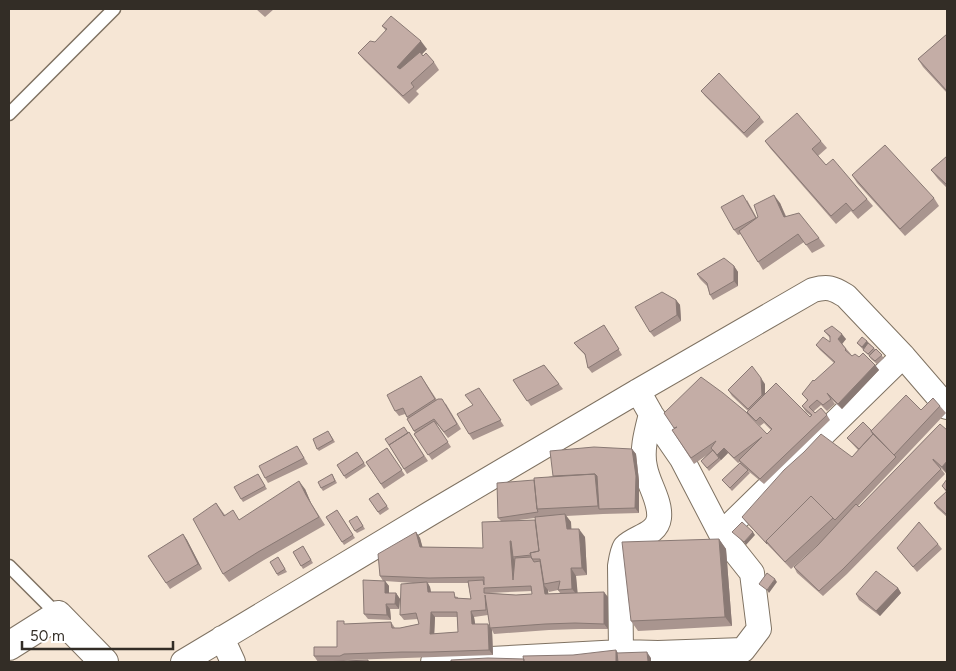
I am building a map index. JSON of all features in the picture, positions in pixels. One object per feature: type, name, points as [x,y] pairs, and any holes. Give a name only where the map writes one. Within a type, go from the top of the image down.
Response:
[{"type":"street","points":[[183,662],[638,391],[813,290],[825,287],[835,289],[846,296],[903,356],[947,407]]},
{"type":"street","points":[[721,534],[903,356]]},
{"type":"street","points":[[433,662],[622,652],[658,657],[743,650],[759,629],[752,573],[721,534],[682,459],[651,414],[638,391]]},
{"type":"street","points":[[622,652],[620,566],[622,556],[626,547],[654,529],[659,521],[659,509],[644,466],[644,449],[651,414]]},
{"type":"street","points":[[9,646],[58,615],[104,662]]},
{"type":"street","points":[[222,638],[233,662]]},
{"type":"lane","points":[[9,114],[114,9]]},
{"type":"lane","points":[[9,566],[58,615]]},
{"type":"building","points":[[391,16],[421,41],[397,67],[400,69],[420,52],[423,56],[426,53],[434,62],[411,83],[414,87],[403,96],[358,53],[370,41],[375,42],[387,29],[382,26]]},
{"type":"building","points":[[947,34],[947,91],[918,59]]},
{"type":"building","points":[[719,73],[760,117],[744,133],[701,91]]},
{"type":"building","points":[[797,113],[821,141],[812,149],[826,165],[833,159],[867,199],[853,211],[846,203],[831,216],[765,141]]},
{"type":"building","points":[[885,145],[934,198],[900,229],[852,175]]},
{"type":"building","points":[[947,156],[947,185],[931,170]]},
{"type":"building","points":[[743,195],[756,218],[734,230],[721,207]]},
{"type":"building","points":[[774,195],[784,217],[799,213],[819,238],[806,245],[798,234],[758,262],[739,231],[758,217],[754,205]]},
{"type":"building","points":[[724,258],[734,266],[734,281],[710,295],[707,283],[697,274]]},
{"type":"building","points":[[662,292],[676,300],[677,315],[650,332],[635,307]]},
{"type":"building","points":[[604,325],[619,349],[588,368],[585,354],[574,343]]},
{"type":"building","points":[[832,326],[842,334],[838,339],[845,350],[852,356],[855,354],[859,357],[863,353],[875,365],[838,404],[827,393],[831,399],[823,405],[817,400],[809,407],[815,413],[821,408],[827,415],[760,479],[739,460],[762,437],[734,458],[724,448],[717,455],[711,448],[716,441],[691,458],[672,430],[677,427],[674,428],[664,413],[701,377],[746,412],[767,434],[772,429],[760,417],[756,421],[747,412],[776,383],[810,417],[812,415],[802,406],[808,400],[802,394],[813,380],[835,362],[816,345],[823,337],[830,342],[830,336],[824,331]]},
{"type":"building","points":[[862,337],[867,341],[862,347],[857,343]]},
{"type":"building","points":[[868,343],[874,348],[868,354],[863,350]]},
{"type":"building","points":[[876,349],[882,355],[875,361],[869,356]]},
{"type":"building","points":[[544,365],[559,384],[527,401],[513,380]]},
{"type":"building","points":[[752,366],[761,378],[762,395],[748,409],[728,390]]},
{"type":"building","points":[[421,376],[435,399],[407,417],[403,408],[395,411],[387,395]]},
{"type":"building","points":[[479,388],[501,420],[469,434],[457,414],[473,405],[465,395]]},
{"type":"building","points":[[906,395],[921,410],[933,398],[940,406],[894,455],[871,431]]},
{"type":"building","points":[[438,399],[442,399],[457,424],[444,432],[434,419],[414,431],[407,419]]},
{"type":"building","points":[[434,421],[448,442],[428,455],[414,434]]},
{"type":"building","points":[[863,422],[873,434],[859,449],[847,438]]},
{"type":"building","points":[[940,424],[947,430],[947,461],[942,467],[933,459],[941,469],[819,591],[794,567],[818,545],[856,504],[859,507]]},
{"type":"building","points":[[404,427],[408,433],[389,445],[385,439]]},
{"type":"building","points":[[328,431],[333,440],[317,449],[313,439]]},
{"type":"building","points":[[409,432],[424,456],[404,469],[389,445]]},
{"type":"building","points":[[821,434],[852,457],[873,434],[896,457],[835,520],[811,496],[766,541],[767,544],[742,517],[784,470]]},
{"type":"building","points":[[297,446],[304,458],[265,478],[259,466]]},
{"type":"building","points":[[594,447],[632,449],[636,476],[635,508],[599,509],[597,476],[595,474],[553,476],[550,451]]},
{"type":"building","points":[[387,448],[402,470],[381,484],[366,462]]},
{"type":"building","points":[[713,450],[719,458],[707,468],[701,461]]},
{"type":"building","points":[[357,452],[364,463],[344,476],[337,465]]},
{"type":"building","points":[[740,463],[748,470],[730,488],[722,480]]},
{"type":"building","points":[[258,474],[265,486],[241,499],[234,487]]},
{"type":"building","points":[[332,474],[335,481],[321,488],[318,482]]},
{"type":"building","points":[[595,474],[598,506],[537,509],[534,478]]},
{"type":"building","points":[[947,479],[947,491],[942,486]]},
{"type":"building","points":[[534,480],[538,512],[498,518],[497,483]]},
{"type":"building","points":[[299,481],[319,517],[223,574],[193,519],[216,503],[224,516],[233,510],[239,520]]},
{"type":"building","points":[[947,491],[947,515],[934,503]]},
{"type":"building","points":[[378,493],[387,506],[378,512],[369,499]]},
{"type":"building","points":[[811,496],[833,518],[785,562],[766,541]]},
{"type":"building","points":[[337,510],[353,535],[342,542],[326,517]]},
{"type":"building","points":[[565,514],[567,529],[579,529],[582,568],[571,568],[572,589],[558,590],[560,581],[544,584],[540,559],[532,559],[530,553],[539,551],[535,517]]},
{"type":"building","points":[[357,516],[363,526],[355,531],[349,521]]},
{"type":"building","points":[[535,520],[539,551],[530,553],[531,555],[513,557],[510,541],[513,580],[515,558],[531,557],[534,562],[540,561],[545,594],[604,592],[604,624],[545,624],[490,628],[485,595],[486,610],[471,611],[472,624],[488,624],[489,650],[314,656],[314,647],[337,647],[337,621],[344,621],[344,624],[391,622],[392,628],[419,624],[416,613],[400,615],[401,584],[427,582],[428,592],[454,592],[455,598],[471,599],[468,581],[483,580],[484,585],[484,577],[429,578],[380,576],[378,554],[416,532],[420,547],[483,548],[482,522]],"holes":[[[531,586],[532,594],[484,593],[484,588]],[[431,612],[457,612],[458,632],[430,634]]]},
{"type":"building","points":[[742,522],[753,532],[744,542],[732,532]]},
{"type":"building","points":[[919,522],[938,544],[913,567],[897,548]]},
{"type":"building","points":[[183,534],[198,564],[166,583],[148,556]]},
{"type":"building","points":[[719,539],[725,617],[631,621],[622,542]]},
{"type":"building","points":[[303,546],[311,560],[301,566],[293,552]]},
{"type":"building","points":[[278,557],[285,569],[277,574],[270,562]]},
{"type":"building","points":[[876,571],[898,588],[876,611],[856,594]]},
{"type":"building","points":[[767,573],[775,579],[767,590],[759,584]]},
{"type":"building","points":[[363,580],[385,581],[385,593],[396,593],[395,604],[386,604],[387,615],[364,614]]},
{"type":"building","points":[[616,650],[616,662],[524,662],[523,656],[573,655]]},
{"type":"building","points":[[647,652],[648,662],[618,662],[617,653]]},
{"type":"building","points":[[524,659],[524,662],[451,662],[451,660]]},
{"type":"building","points":[[368,660],[368,662],[321,662]]}]
